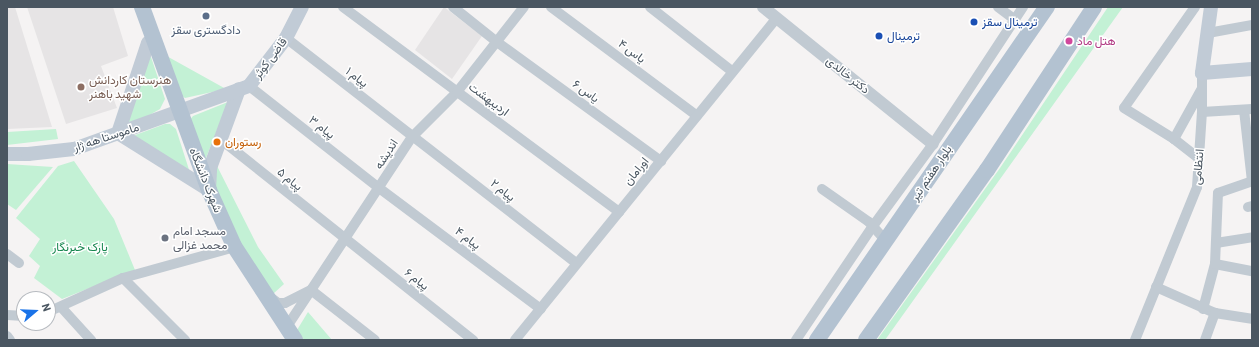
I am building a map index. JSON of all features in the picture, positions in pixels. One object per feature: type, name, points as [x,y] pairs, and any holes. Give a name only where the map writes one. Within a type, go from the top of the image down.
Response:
[{"type":"main road","points":[[136,7],[150,41],[118,133],[205,189]]},
{"type":"main road","name":"شهرک دانشگاه","points":[[142,7],[150,41],[176,113],[205,189],[231,247],[266,295],[290,336]]},
{"type":"main road","name":"قاضی کوثر","points":[[205,189],[219,138],[244,88],[286,38],[302,7]]},
{"type":"main road","name":"بلوار هفتم تیر","points":[[817,340],[1047,7]]},
{"type":"main road","points":[[866,340],[988,170],[1094,7]]},
{"type":"main road","name":"انتظامی","points":[[1202,73],[1212,7]]},
{"type":"main road","points":[[1202,73],[1252,69]]},
{"type":"main road","points":[[176,113],[244,88]]},
{"type":"main road","name":"ماموستا هه ژار","points":[[7,154],[74,149],[176,113]]},
{"type":"main road","points":[[231,247],[290,336]]},
{"type":"street","name":"اردیبهشت","points":[[343,7],[619,212]]},
{"type":"street","name":"یاس ۶","points":[[453,7],[497,42],[661,161]]},
{"type":"street","name":"اندیشه","points":[[290,336],[311,290],[412,137],[457,92],[524,7]]},
{"type":"street","name":"یاس ۴","points":[[551,7],[697,116]]},
{"type":"street","points":[[650,7],[733,72]]},
{"type":"street","name":"دکتر خالدی","points":[[763,7],[933,144]]},
{"type":"street","points":[[998,7],[1014,19]]},
{"type":"street","points":[[796,340],[873,226],[933,144],[1023,7]]},
{"type":"street","points":[[1195,7],[1124,108],[1174,139],[1198,158]]},
{"type":"street","name":"اورامان","points":[[515,340],[777,18]]},
{"type":"street","points":[[1208,33],[1252,25]]},
{"type":"street","name":"پیام ۱","points":[[286,38],[412,137]]},
{"type":"street","name":"انتظامی","points":[[1137,340],[1156,287],[1197,187],[1202,112],[1202,73]]},
{"type":"street","name":"پیام ۳","points":[[244,88],[379,188]]},
{"type":"street","points":[[1174,139],[1201,90]]},
{"type":"street","points":[[1202,112],[1248,109],[1252,181],[1218,193],[1215,264],[1202,309]]},
{"type":"street","name":"پیام ۲","points":[[412,137],[577,264]]},
{"type":"street","name":"پیام ۵","points":[[219,138],[345,239]]},
{"type":"street","name":"پیام ۴","points":[[379,188],[541,309]]},
{"type":"street","points":[[822,189],[873,226],[885,240]]},
{"type":"street","points":[[1216,240],[1252,236]]},
{"type":"street","name":"پیام ۶","points":[[345,239],[473,340]]},
{"type":"street","points":[[56,309],[122,278],[231,247]]},
{"type":"street","points":[[7,254],[19,263]]},
{"type":"street","points":[[1215,264],[1252,271]]},
{"type":"street","points":[[122,278],[185,340]]},
{"type":"street","points":[[1156,287],[1202,309],[1215,313],[1252,319]]},
{"type":"street","points":[[266,295],[278,303],[285,303],[311,290],[375,340]]},
{"type":"street","points":[[61,307],[91,340]]},
{"type":"street","points":[[1205,340],[1215,313]]},
{"type":"street","points":[[7,336],[10,340]]},
{"type":"shaded area","points":[[7,7],[15,7],[52,127],[7,129]]},
{"type":"shaded area","name":"هنرستان کاردانش شهید باهنر","points":[[27,7],[113,7],[128,56],[101,66],[117,108],[66,124]]},
{"type":"shaded area","points":[[444,7],[482,36],[452,79],[415,50]]},
{"type":"green space","points":[[1108,7],[1123,7],[885,340],[877,340],[1000,168]]},
{"type":"green space","points":[[150,54],[165,99],[160,109],[146,117],[126,123]]},
{"type":"green space","points":[[163,54],[226,89],[185,98],[176,91]]},
{"type":"green space","points":[[228,102],[204,163],[189,121],[193,116]]},
{"type":"green space","points":[[165,124],[170,124],[176,129],[191,176],[130,137]]},
{"type":"green space","points":[[56,129],[58,139],[7,145],[7,132]]},
{"type":"green space","name":"پارک خبرنگار","points":[[74,161],[114,219],[135,270],[62,299],[56,294],[56,291],[51,291],[34,278],[40,266],[29,256],[40,239],[16,218],[58,166]]},
{"type":"green space","points":[[7,164],[53,167],[16,210],[7,204]]},
{"type":"green space","points":[[216,164],[258,247],[284,284],[273,294],[241,245],[211,185]]},
{"type":"green space","points":[[308,312],[332,340],[304,340],[297,330]]},
{"type":"place","name":"دادگستری سقز","points":[[206,16]]},
{"type":"place","name":"ترمینال سقز","points":[[974,22]]},
{"type":"place","name":"ترمینال","points":[[879,36]]},
{"type":"place","name":"هتل ماد","points":[[1069,41]]},
{"type":"place","name":"هنرستان کاردانش شهید باهنر","points":[[81,87]]},
{"type":"place","name":"رستوران","points":[[217,142]]},
{"type":"place","name":"مسجد امام محمد غزالی","points":[[165,238]]}]
